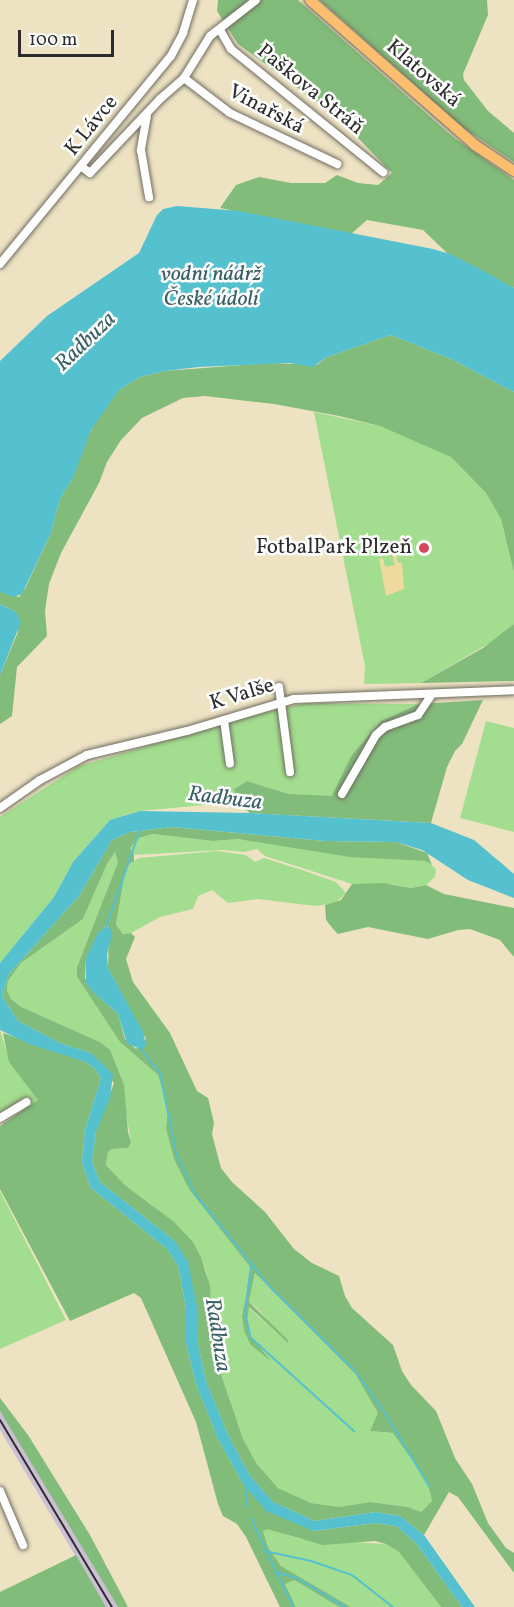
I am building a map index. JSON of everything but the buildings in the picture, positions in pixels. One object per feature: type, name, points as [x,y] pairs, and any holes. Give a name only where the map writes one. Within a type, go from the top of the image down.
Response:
[{"type":"main road","name":"Klatovská","points":[[310,0],[466,138],[514,171]]},
{"type":"street","name":"K Lávce","points":[[0,264],[171,56],[183,33],[193,0]]},
{"type":"street","points":[[82,167],[90,173],[184,78],[210,36],[256,0]]},
{"type":"street","name":"Paškova Stráň","points":[[220,30],[229,47],[383,172]]},
{"type":"street","name":"Vinařská","points":[[184,78],[230,113],[337,164]]},
{"type":"street","points":[[147,115],[141,150],[149,197]]},
{"type":"street","points":[[279,687],[290,772]]},
{"type":"street","name":"K Valše","points":[[0,808],[40,780],[87,754],[224,720],[294,699],[514,690]]},
{"type":"street","points":[[342,794],[376,735],[385,727],[418,715],[432,694]]},
{"type":"street","points":[[224,720],[230,764]]},
{"type":"street","points":[[0,1118],[27,1102]]},
{"type":"street","points":[[0,1491],[23,1545]]},
{"type":"shaded area","points":[[0,1411],[31,1459],[118,1607],[106,1607],[0,1430]]},
{"type":"green space","points":[[218,0],[298,0],[453,137],[514,180],[514,288],[447,253],[423,230],[367,220],[351,234],[220,208],[236,185],[259,177],[291,183],[325,183],[337,175],[358,183],[378,185],[392,173],[358,138],[363,119],[350,114],[332,113],[238,44],[217,11]]},
{"type":"green space","points":[[320,0],[487,0],[488,15],[463,74],[464,80],[488,111],[514,133],[514,162],[462,127]]},
{"type":"green space","points":[[391,335],[453,360],[514,392],[514,573],[501,519],[486,493],[451,457],[380,426],[339,416],[274,404],[205,396],[183,398],[142,418],[121,440],[107,462],[99,483],[61,553],[49,584],[45,611],[47,636],[17,667],[12,716],[0,724],[0,675],[18,632],[16,612],[0,604],[0,592],[19,597],[25,589],[51,533],[60,499],[73,478],[82,447],[99,416],[119,390],[140,377],[165,371],[270,363],[317,365],[327,357]]},
{"type":"green space","name":"FotbalPark Plzeň","points":[[314,412],[380,426],[437,450],[451,457],[486,493],[501,519],[514,573],[514,624],[500,637],[421,683],[364,684],[365,666]]},
{"type":"green space","points":[[514,624],[514,681],[421,683],[483,648]]},
{"type":"green space","points":[[483,700],[462,744],[455,751],[447,767],[431,823],[250,813],[236,802],[234,789],[247,781],[289,794],[332,796],[351,756],[381,721],[419,704]]},
{"type":"green space","points":[[306,703],[419,704],[381,721],[351,756],[332,797],[289,794],[247,781],[234,789],[236,802],[140,811],[110,820],[73,862],[54,897],[0,963],[0,817],[79,766],[250,716]]},
{"type":"green space","points":[[486,721],[514,728],[514,832],[460,818]]},
{"type":"green space","points":[[173,827],[325,841],[396,842],[427,853],[432,865],[426,861],[350,857],[238,839],[213,841],[153,834],[139,838],[130,848],[134,861],[126,866],[116,925],[123,934],[131,933],[135,937],[126,959],[133,982],[170,1033],[197,1091],[208,1098],[214,1123],[212,1134],[221,1168],[232,1182],[265,1212],[294,1249],[312,1263],[339,1276],[345,1296],[352,1308],[393,1345],[402,1371],[411,1385],[436,1411],[455,1458],[472,1484],[488,1523],[506,1548],[514,1553],[514,1573],[458,1497],[449,1492],[424,1535],[400,1516],[375,1512],[315,1521],[273,1502],[250,1476],[228,1435],[206,1381],[197,1341],[197,1307],[175,1241],[100,1182],[92,1161],[96,1132],[114,1083],[91,1053],[60,1043],[18,1021],[2,996],[9,974],[79,896],[112,840],[130,832]],"holes":[[[115,852],[118,862],[77,967],[77,977],[120,1042],[158,1075],[168,1109],[166,1129],[174,1159],[189,1189],[251,1268],[242,1316],[244,1331],[251,1345],[271,1361],[250,1335],[247,1322],[249,1307],[288,1343],[288,1340],[249,1302],[255,1273],[356,1375],[378,1413],[370,1431],[393,1433],[427,1481],[432,1501],[421,1512],[408,1507],[370,1502],[339,1507],[311,1503],[278,1488],[257,1464],[243,1439],[218,1365],[213,1342],[210,1286],[201,1257],[193,1242],[174,1222],[125,1185],[106,1165],[108,1152],[112,1149],[128,1148],[131,1142],[124,1085],[110,1050],[100,1042],[21,1007],[11,999],[7,990],[8,981],[21,963],[83,919],[107,864]],[[105,926],[109,927],[108,968],[146,1039],[136,1049],[125,1039],[118,1014],[100,998],[85,978],[86,958]]]},
{"type":"green space","points":[[154,834],[213,841],[238,839],[378,858],[427,861],[436,869],[435,877],[426,885],[411,888],[392,884],[352,884],[265,856],[257,849],[244,852],[223,850],[134,855],[130,848],[133,844],[139,838]]},
{"type":"green space","points":[[115,851],[118,862],[77,967],[77,977],[120,1042],[158,1075],[168,1109],[166,1129],[174,1159],[251,1268],[242,1316],[244,1331],[270,1360],[250,1335],[247,1322],[248,1307],[287,1342],[249,1302],[255,1273],[356,1375],[379,1413],[370,1431],[393,1433],[427,1481],[432,1501],[421,1512],[408,1507],[370,1502],[339,1507],[311,1503],[278,1488],[257,1464],[243,1439],[218,1365],[213,1342],[207,1274],[201,1257],[193,1242],[152,1205],[125,1185],[106,1165],[108,1152],[112,1149],[128,1148],[131,1142],[126,1113],[100,1042],[20,1007],[11,999],[7,990],[8,981],[21,963],[83,919]]},
{"type":"green space","points":[[217,851],[246,855],[255,862],[264,858],[305,871],[336,882],[346,893],[335,903],[315,906],[258,899],[228,903],[212,890],[198,896],[193,909],[160,917],[131,933],[124,934],[120,931],[116,925],[126,865],[139,858]]},
{"type":"green space","points":[[384,883],[411,888],[426,885],[444,894],[514,908],[514,957],[500,940],[470,929],[458,930],[428,939],[368,927],[338,934],[326,920],[325,905],[341,900],[352,884]]},
{"type":"green space","points":[[0,1030],[9,1059],[32,1062],[38,1101],[0,1120]]},
{"type":"green space","points":[[3,1033],[86,1062],[96,1070],[101,1078],[85,1130],[82,1163],[91,1188],[167,1249],[178,1266],[186,1308],[186,1343],[196,1384],[218,1439],[242,1482],[314,1531],[375,1523],[396,1526],[416,1543],[462,1607],[441,1607],[399,1552],[386,1544],[375,1541],[323,1545],[267,1529],[263,1531],[268,1547],[281,1566],[351,1607],[339,1607],[294,1580],[285,1584],[296,1607],[280,1607],[246,1537],[237,1524],[223,1516],[196,1422],[141,1298],[134,1293],[70,1321],[0,1189],[0,1126],[38,1100],[9,1062]]},
{"type":"green space","points":[[0,1191],[66,1320],[0,1349]]},
{"type":"green space","points":[[0,1398],[28,1435],[90,1535],[128,1607],[118,1607],[0,1411]]},
{"type":"green space","points":[[267,1528],[300,1539],[386,1544],[399,1552],[441,1607],[351,1607],[281,1566],[268,1547],[263,1531]]},
{"type":"green space","points":[[76,1555],[106,1607],[0,1607],[0,1592]]},
{"type":"green space","points":[[289,1580],[294,1580],[339,1607],[296,1607],[286,1588],[285,1584]]},
{"type":"sand","points":[[396,554],[398,563],[402,563],[404,589],[386,596],[379,559],[383,558],[385,567],[395,565],[392,555]]},
{"type":"water","name":"vodní nádrž České údolí","points":[[177,206],[239,211],[433,249],[450,254],[480,269],[514,288],[514,392],[453,360],[391,335],[327,357],[313,367],[289,363],[199,367],[140,377],[119,390],[91,430],[73,478],[60,499],[51,533],[22,594],[14,597],[0,592],[0,361],[47,316],[139,253],[157,215],[163,209]]},
{"type":"water","points":[[0,604],[16,612],[21,622],[0,675]]},
{"type":"water","points":[[140,811],[250,813],[431,823],[474,840],[514,874],[514,898],[468,880],[422,850],[396,842],[325,841],[173,827],[130,832],[112,840],[79,896],[9,974],[2,996],[18,1021],[60,1043],[91,1053],[113,1074],[110,1098],[96,1132],[92,1161],[100,1182],[175,1241],[188,1262],[197,1307],[197,1341],[206,1381],[228,1435],[250,1476],[273,1502],[315,1521],[375,1512],[400,1516],[424,1535],[475,1607],[462,1607],[416,1543],[396,1526],[375,1523],[314,1531],[266,1511],[242,1482],[218,1439],[196,1384],[186,1343],[186,1308],[178,1266],[167,1249],[91,1188],[82,1163],[85,1130],[101,1078],[96,1070],[86,1062],[29,1044],[0,1030],[0,963],[54,897],[73,862],[110,820]]},
{"type":"water","points":[[106,926],[110,928],[112,934],[107,955],[108,968],[143,1032],[146,1045],[142,1050],[127,1043],[118,1014],[92,991],[86,982],[86,958],[98,933]]},
{"type":"waterway","points":[[106,927],[140,830]]},
{"type":"waterway","points":[[141,1049],[160,1073],[176,1153],[195,1194],[272,1289],[354,1370],[383,1410],[429,1486]]},
{"type":"waterway","points":[[251,1266],[245,1313],[251,1338],[354,1431]]},
{"type":"waterway","points":[[246,1484],[247,1507]]},
{"type":"waterway","points":[[251,1518],[293,1607]]},
{"type":"waterway","points":[[265,1551],[311,1561],[352,1575],[393,1607]]},
{"type":"waterway","points":[[276,1572],[297,1578],[345,1607]]},
{"type":"railway","points":[[0,1420],[112,1607]]},
{"type":"place","name":"FotbalPark Plzeň","points":[[424,548]]},
{"type":"water label","name":"Radbuza","points":[[86,342]]},
{"type":"water label","name":"Radbuza","points":[[225,799]]},
{"type":"water label","name":"Radbuza","points":[[217,1335]]}]
